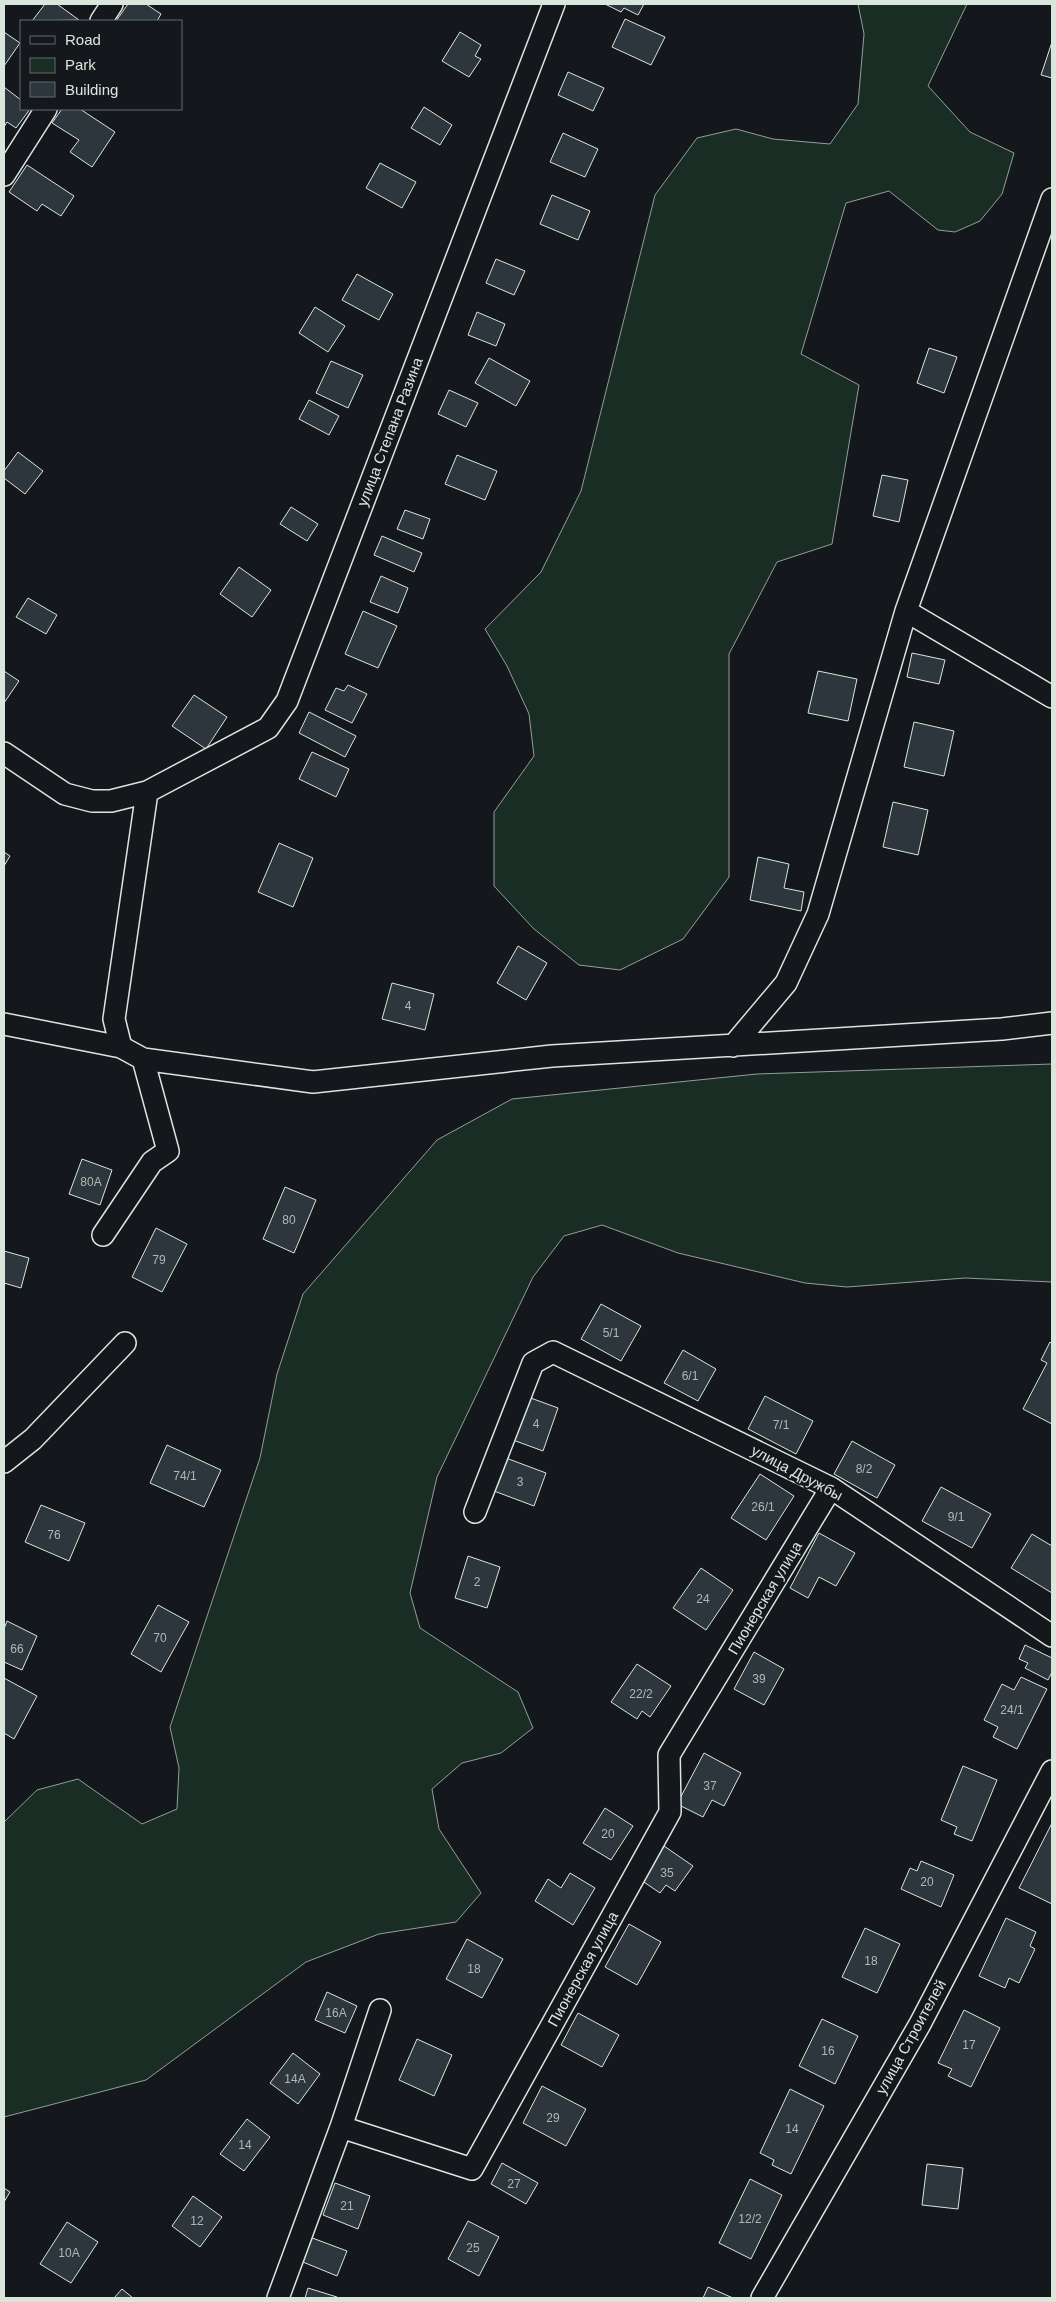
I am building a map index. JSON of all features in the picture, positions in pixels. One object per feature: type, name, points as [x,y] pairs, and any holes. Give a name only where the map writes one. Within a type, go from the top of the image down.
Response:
[{"type":"street","points":[[102,20],[112,4]]},
{"type":"street","name":"улица Степана Разина","points":[[4,753],[64,794],[92,801],[111,801],[147,792],[268,728],[287,701],[554,4]]},
{"type":"street","points":[[4,175],[45,110]]},
{"type":"street","points":[[733,1046],[786,983],[818,914],[906,611],[1052,200]]},
{"type":"street","points":[[906,611],[1052,697]]},
{"type":"street","points":[[122,1047],[114,1020],[147,792]]},
{"type":"street","points":[[4,1024],[122,1047],[143,1058],[312,1082],[552,1056],[1002,1029],[1052,1023]]},
{"type":"street","points":[[103,1235],[152,1162],[168,1151],[143,1058]]},
{"type":"street","points":[[4,1462],[33,1439],[125,1343]]},
{"type":"street","name":"улица Дружбы","points":[[475,1512],[533,1363],[553,1352],[831,1488],[1052,1636]]},
{"type":"street","name":"Пионерская улица","points":[[341,2127],[472,2169],[670,1812],[669,1756],[831,1488]]},
{"type":"street","name":"улица Строителей","points":[[762,2298],[920,2024],[1052,1771]]},
{"type":"street","points":[[278,2298],[341,2127],[380,2010]]},
{"type":"green space","points":[[858,4],[967,4],[928,86],[970,132],[1014,153],[1002,194],[980,221],[955,232],[938,230],[889,191],[846,203],[801,354],[859,385],[832,544],[777,562],[729,654],[729,877],[683,939],[620,970],[579,965],[534,929],[494,886],[494,812],[534,756],[529,714],[507,666],[485,629],[541,572],[581,491],[655,195],[697,138],[736,129],[773,139],[830,144],[858,104],[864,34]]},
{"type":"green space","points":[[1052,1064],[1052,1282],[965,1278],[847,1287],[805,1283],[678,1253],[602,1225],[564,1236],[533,1277],[437,1477],[410,1593],[420,1628],[518,1692],[533,1728],[501,1753],[462,1763],[432,1789],[439,1829],[481,1893],[456,1922],[379,1934],[306,1962],[146,2080],[4,2117],[4,1822],[37,1790],[78,1779],[142,1824],[177,1809],[179,1768],[170,1727],[260,1458],[277,1374],[303,1294],[437,1140],[512,1099],[757,1074]]},
{"type":"building","points":[[45,4],[57,4],[79,20],[33,20]]},
{"type":"building","points":[[128,4],[146,4],[161,14],[158,20],[117,20]]},
{"type":"building","points":[[605,4],[644,4],[638,15],[624,8],[621,12]]},
{"type":"building","points":[[625,19],[665,37],[651,65],[612,47]]},
{"type":"building","points":[[4,32],[20,43],[4,66]]},
{"type":"building","points":[[460,32],[481,45],[475,56],[481,59],[469,77],[442,61]]},
{"type":"building","points":[[1052,42],[1052,78],[1041,75]]},
{"type":"building","points":[[568,72],[604,88],[593,111],[558,95]]},
{"type":"building","points":[[4,87],[20,99],[20,110],[29,110],[16,128],[7,122],[4,127]]},
{"type":"building","points":[[424,107],[452,125],[440,145],[411,128]]},
{"type":"building","points":[[61,110],[82,110],[115,132],[92,167],[70,152],[79,140],[52,123]]},
{"type":"building","points":[[563,133],[598,149],[585,177],[550,162]]},
{"type":"building","points":[[380,163],[416,182],[402,208],[366,188]]},
{"type":"building","points":[[27,165],[74,196],[61,216],[42,204],[37,211],[9,192]]},
{"type":"building","points":[[552,195],[590,211],[578,240],[540,224]]},
{"type":"building","points":[[496,259],[525,271],[514,295],[486,283]]},
{"type":"building","points":[[357,274],[393,294],[379,320],[342,300]]},
{"type":"building","points":[[315,307],[345,326],[328,352],[299,333]]},
{"type":"building","points":[[477,312],[505,324],[496,346],[468,335]]},
{"type":"building","points":[[929,348],[957,357],[944,393],[917,383]]},
{"type":"building","points":[[489,358],[530,381],[516,406],[475,383]]},
{"type":"building","points":[[331,361],[363,375],[348,408],[316,393]]},
{"type":"building","points":[[449,390],[478,403],[466,427],[438,414]]},
{"type":"building","points":[[309,400],[339,416],[329,435],[299,419]]},
{"type":"building","points":[[18,452],[43,471],[25,494],[4,478],[4,471]]},
{"type":"building","points":[[457,455],[497,471],[485,500],[445,484]]},
{"type":"building","points":[[882,475],[908,480],[899,522],[873,516]]},
{"type":"building","points":[[291,507],[318,524],[307,541],[280,524]]},
{"type":"building","points":[[405,510],[430,519],[423,539],[397,529]]},
{"type":"building","points":[[382,536],[422,553],[414,572],[374,555]]},
{"type":"building","points":[[239,567],[271,590],[252,617],[220,594]]},
{"type":"building","points":[[381,576],[408,588],[398,613],[370,602]]},
{"type":"building","points":[[28,598],[57,615],[46,634],[16,617]]},
{"type":"building","points":[[363,611],[397,626],[378,668],[345,654]]},
{"type":"building","points":[[912,653],[945,660],[939,684],[907,677]]},
{"type":"building","points":[[4,671],[19,681],[4,703]]},
{"type":"building","points":[[818,671],[857,679],[848,721],[808,713]]},
{"type":"building","points":[[348,685],[367,694],[352,723],[325,710],[336,688],[344,691]]},
{"type":"building","points":[[194,695],[227,717],[206,749],[172,726]]},
{"type":"building","points":[[309,712],[356,736],[345,757],[299,733]]},
{"type":"building","points":[[914,722],[954,731],[944,776],[904,767]]},
{"type":"building","points":[[312,752],[349,769],[336,797],[299,779]]},
{"type":"building","points":[[893,802],[928,810],[918,855],[883,847]]},
{"type":"building","points":[[279,843],[313,858],[293,907],[258,892]]},
{"type":"building","points":[[4,852],[10,856],[4,866]]},
{"type":"building","points":[[758,857],[789,864],[784,888],[804,892],[801,911],[750,900]]},
{"type":"building","points":[[518,946],[547,963],[526,1000],[497,983]]},
{"type":"building","points":[[392,983],[434,994],[425,1030],[382,1019]]},
{"type":"building","points":[[82,1159],[112,1170],[100,1205],[69,1194]]},
{"type":"building","points":[[285,1187],[316,1200],[294,1253],[263,1239]]},
{"type":"building","points":[[156,1228],[187,1244],[162,1292],[132,1277]]},
{"type":"building","points":[[4,1251],[29,1258],[21,1288],[4,1283]]},
{"type":"building","points":[[601,1304],[641,1326],[621,1361],[581,1339]]},
{"type":"building","points":[[1050,1342],[1052,1344],[1052,1424],[1023,1409],[1047,1363],[1041,1360]]},
{"type":"building","points":[[683,1350],[716,1369],[698,1401],[664,1383]]},
{"type":"building","points":[[765,1396],[813,1421],[796,1454],[748,1429]]},
{"type":"building","points":[[528,1397],[558,1408],[543,1451],[513,1440]]},
{"type":"building","points":[[852,1441],[895,1465],[877,1498],[834,1474]]},
{"type":"building","points":[[167,1445],[221,1470],[204,1507],[150,1483]]},
{"type":"building","points":[[506,1458],[546,1473],[534,1506],[494,1491]]},
{"type":"building","points":[[760,1474],[794,1496],[766,1540],[731,1518]]},
{"type":"building","points":[[941,1487],[991,1514],[972,1548],[922,1521]]},
{"type":"building","points":[[41,1505],[85,1523],[69,1561],[25,1542]]},
{"type":"building","points":[[819,1533],[855,1553],[836,1586],[819,1577],[808,1598],[790,1588]]},
{"type":"building","points":[[1032,1534],[1052,1546],[1052,1593],[1011,1568]]},
{"type":"building","points":[[468,1556],[500,1567],[487,1608],[455,1598]]},
{"type":"building","points":[[701,1568],[733,1590],[706,1630],[673,1608]]},
{"type":"building","points":[[158,1605],[189,1622],[161,1672],[131,1654]]},
{"type":"building","points":[[7,1621],[37,1636],[22,1670],[4,1662],[4,1629]]},
{"type":"building","points":[[1025,1645],[1052,1658],[1052,1672],[1048,1680],[1025,1668],[1028,1663],[1019,1659]]},
{"type":"building","points":[[754,1652],[784,1669],[764,1705],[734,1689]]},
{"type":"building","points":[[637,1664],[671,1686],[650,1717],[642,1711],[637,1719],[611,1702]]},
{"type":"building","points":[[1021,1677],[1047,1689],[1017,1749],[993,1737],[998,1727],[984,1720],[1002,1684],[1014,1690]]},
{"type":"building","points":[[4,1678],[37,1696],[14,1739],[4,1733]]},
{"type":"building","points":[[704,1753],[741,1773],[724,1806],[712,1800],[703,1817],[677,1804]]},
{"type":"building","points":[[963,1766],[997,1780],[972,1841],[954,1834],[957,1827],[941,1820]]},
{"type":"building","points":[[605,1808],[633,1826],[611,1860],[583,1843]]},
{"type":"building","points":[[1052,1823],[1052,1904],[1019,1888]]},
{"type":"building","points":[[664,1846],[693,1866],[675,1891],[666,1885],[660,1893],[641,1880]]},
{"type":"building","points":[[921,1861],[954,1875],[941,1907],[901,1889],[910,1868],[917,1871]]},
{"type":"building","points":[[570,1873],[595,1888],[573,1925],[535,1901],[548,1879],[561,1888]]},
{"type":"building","points":[[1006,1918],[1036,1932],[1030,1946],[1035,1949],[1019,1983],[1009,1978],[1005,1988],[979,1976]]},
{"type":"building","points":[[629,1924],[661,1942],[637,1985],[605,1967]]},
{"type":"building","points":[[865,1928],[900,1944],[877,1993],[842,1977]]},
{"type":"building","points":[[467,1939],[503,1959],[482,1998],[446,1979]]},
{"type":"building","points":[[327,1992],[357,2006],[345,2033],[315,2020]]},
{"type":"building","points":[[964,2010],[1000,2028],[971,2087],[948,2076],[952,2069],[938,2063]]},
{"type":"building","points":[[578,2013],[619,2035],[602,2067],[561,2045]]},
{"type":"building","points":[[822,2019],[858,2036],[835,2084],[799,2066]]},
{"type":"building","points":[[417,2039],[452,2055],[434,2096],[399,2080]]},
{"type":"building","points":[[293,2053],[320,2074],[298,2104],[270,2083]]},
{"type":"building","points":[[542,2086],[586,2109],[566,2146],[523,2123]]},
{"type":"building","points":[[790,2089],[824,2106],[791,2174],[772,2165],[774,2160],[760,2153]]},
{"type":"building","points":[[247,2119],[270,2137],[244,2171],[220,2154]]},
{"type":"building","points":[[502,2163],[538,2183],[526,2204],[491,2184]]},
{"type":"building","points":[[927,2164],[963,2168],[958,2209],[922,2205]]},
{"type":"building","points":[[750,2179],[782,2195],[751,2259],[719,2243]]},
{"type":"building","points":[[335,2183],[370,2196],[358,2229],[323,2215]]},
{"type":"building","points":[[4,2188],[10,2192],[4,2202]]},
{"type":"building","points":[[193,2196],[222,2217],[200,2247],[172,2226]]},
{"type":"building","points":[[468,2221],[499,2237],[479,2276],[448,2259]]},
{"type":"building","points":[[67,2222],[98,2242],[71,2283],[40,2264]]},
{"type":"building","points":[[307,2236],[347,2251],[337,2276],[298,2260]]},
{"type":"building","points":[[708,2287],[733,2298],[703,2298]]},
{"type":"building","points":[[308,2288],[337,2297],[337,2298],[305,2298]]},
{"type":"building","points":[[122,2289],[133,2298],[114,2298]]}]
